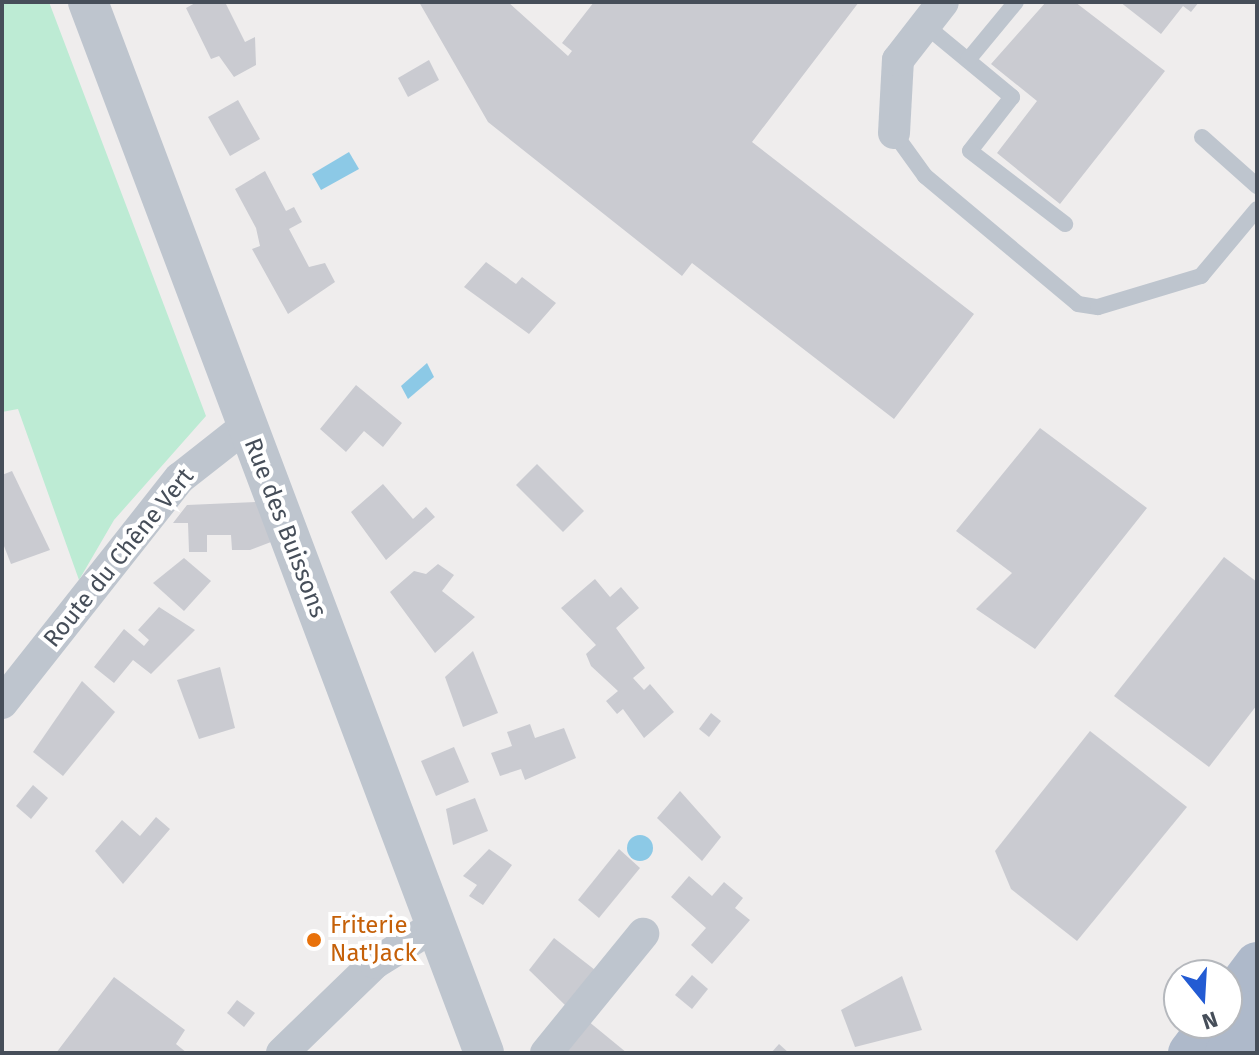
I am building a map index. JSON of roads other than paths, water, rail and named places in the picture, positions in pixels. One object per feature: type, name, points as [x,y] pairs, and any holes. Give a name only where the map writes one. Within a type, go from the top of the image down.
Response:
[{"type":"main road","points":[[1243,983],[1257,964]]},
{"type":"main road","points":[[1227,1053],[1257,1012]]},
{"type":"street","name":"Rue des Buissons","points":[[88,2],[484,1053]]},
{"type":"street","points":[[894,133],[898,60],[934,14]]},
{"type":"street","name":"Route du Chêne Vert","points":[[2,703],[180,478],[246,426]]},
{"type":"street","points":[[282,1053],[375,963],[436,925]]},
{"type":"street","points":[[546,1053],[643,934]]},
{"type":"lane","points":[[968,60],[1016,2]]},
{"type":"lane","points":[[934,14],[968,60],[1012,97],[970,151],[1065,224]]},
{"type":"lane","points":[[894,133],[925,176],[1078,304],[1098,307],[1201,276],[1256,212]]},
{"type":"lane","points":[[1202,137],[1257,186]]},
{"type":"water","points":[[349,152],[359,169],[321,190],[312,174]]},
{"type":"water","points":[[427,363],[434,377],[408,399],[401,386]]},
{"type":"water","points":[[640,835],[649,839],[653,848],[649,857],[640,861],[631,857],[627,848],[631,839]]},
{"type":"place","name":"Friterie Nat'Jack","points":[[314,940]]}]
